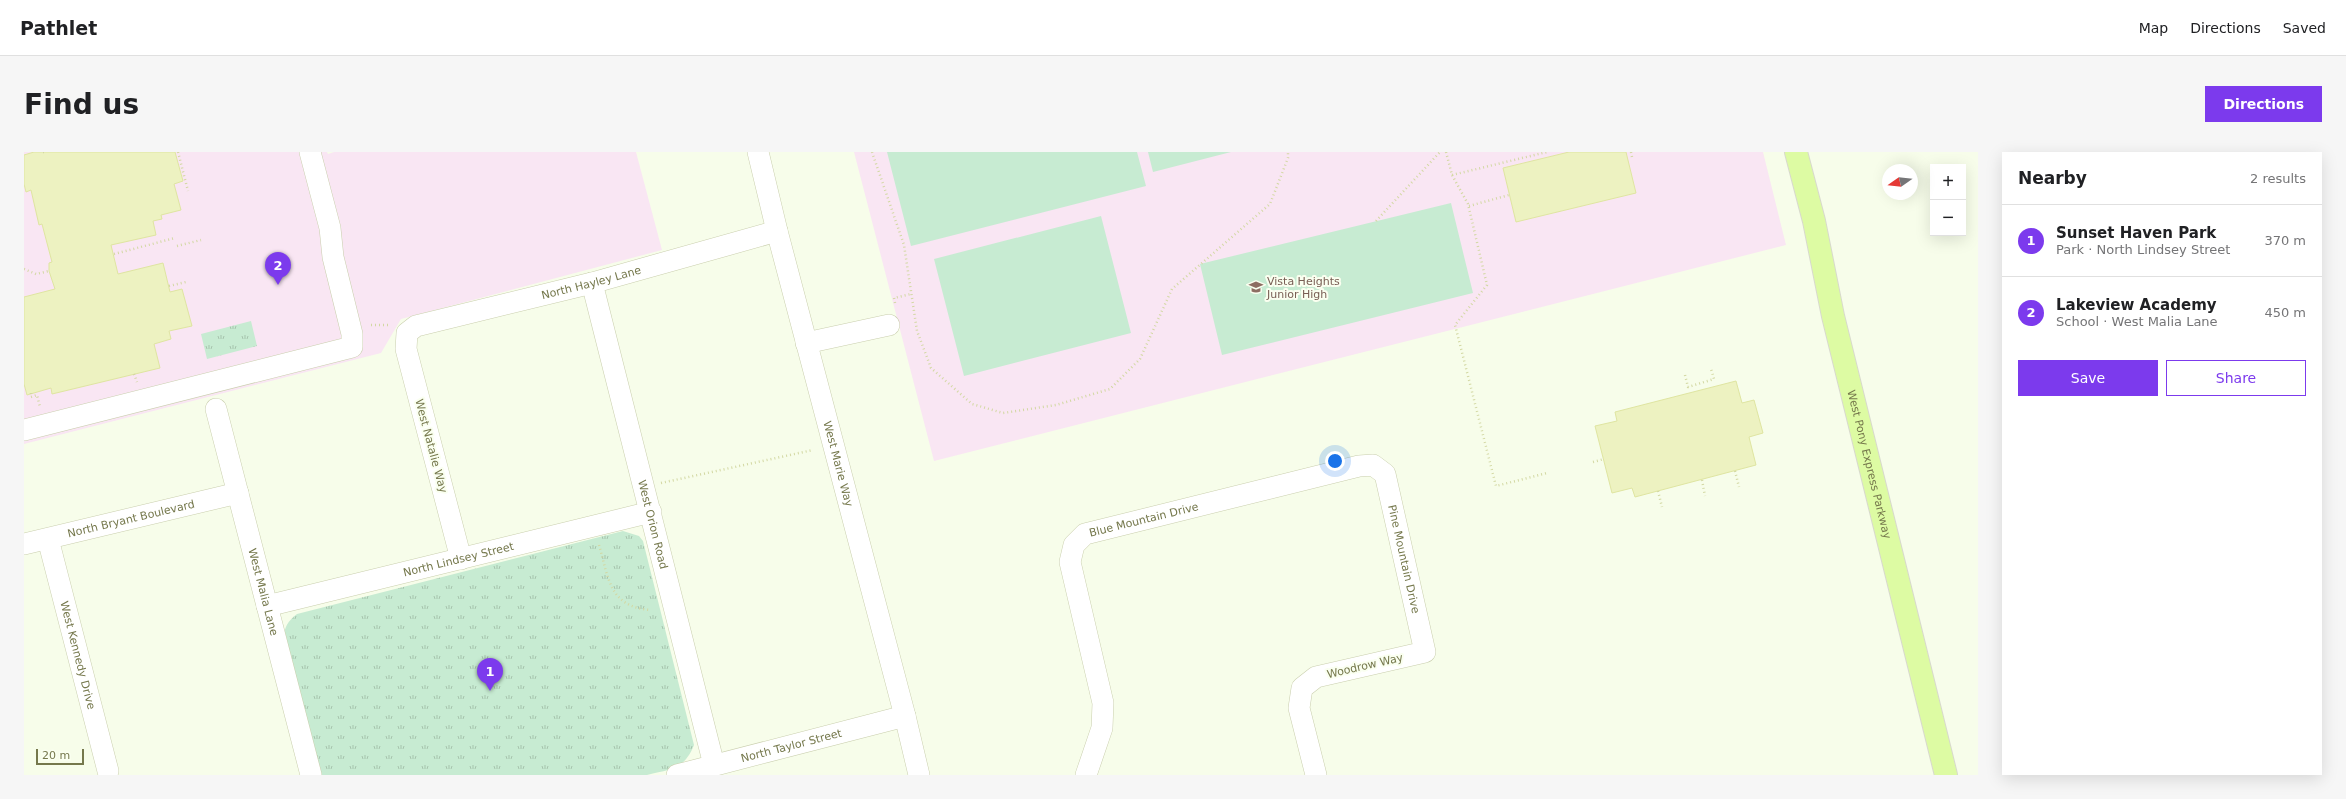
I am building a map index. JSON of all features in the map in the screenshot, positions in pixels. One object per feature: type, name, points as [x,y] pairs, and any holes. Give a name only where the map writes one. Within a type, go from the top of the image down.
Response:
[{"type":"main road","name":"West Pony Express Parkway","points":[[1796,152],[1814,221],[1833,316],[1946,775]]},
{"type":"street","points":[[24,430],[352,347],[352,334],[333,258],[330,228],[310,152]]},
{"type":"street","name":"West Marie Way","points":[[758,152],[806,343],[906,716],[919,775]]},
{"type":"street","name":"North Hayley Lane","points":[[400,329],[592,283],[777,231]]},
{"type":"street","name":"West Orion Road","points":[[592,283],[714,765]]},
{"type":"street","points":[[806,343],[888,325]]},
{"type":"street","name":"West Natalie Way","points":[[400,329],[461,559]]},
{"type":"street","name":"West Malia Lane","points":[[216,409],[312,775]]},
{"type":"street","name":"Blue Mountain Drive","points":[[1086,775],[1102,728],[1103,703],[1070,562],[1074,545],[1085,534],[1359,466],[1373,465],[1378,468]]},
{"type":"street","name":"Pine Mountain Drive","points":[[1378,468],[1385,474],[1425,652]]},
{"type":"street","name":"North Bryant Boulevard","points":[[24,544],[238,493]]},
{"type":"street","name":"North Lindsey Street","points":[[267,606],[650,512]]},
{"type":"street","name":"West Kennedy Drive","points":[[48,539],[108,771]]},
{"type":"street","name":"Woodrow Way","points":[[1316,775],[1299,708],[1302,688],[1316,677],[1425,652]]},
{"type":"street","name":"North Taylor Street","points":[[677,775],[906,716]]},
{"type":"path","points":[[178,152],[188,191]]},
{"type":"path","points":[[872,152],[904,245],[917,331],[932,368],[972,404],[1004,413],[1056,405],[1110,389],[1140,359],[1172,289],[1270,204],[1288,158],[1288,152]]},
{"type":"path","points":[[1376,221],[1440,152]]},
{"type":"path","points":[[1446,152],[1452,175],[1469,206],[1487,284],[1455,325],[1496,486],[1548,473]]},
{"type":"path","points":[[1452,175],[1547,152]]},
{"type":"path","points":[[1631,152],[1632,157]]},
{"type":"path","points":[[1469,206],[1509,195]]},
{"type":"path","points":[[114,254],[175,238]]},
{"type":"path","points":[[177,246],[201,240]]},
{"type":"path","points":[[24,269],[36,274],[49,271]]},
{"type":"path","points":[[169,286],[186,282]]},
{"type":"path","points":[[895,303],[894,298],[911,294]]},
{"type":"path","points":[[372,325],[400,329]]},
{"type":"path","points":[[1685,375],[1688,387],[1714,379],[1711,369]]},
{"type":"path","points":[[31,393],[31,396],[37,395],[41,412]]},
{"type":"path","points":[[658,484],[813,450]]},
{"type":"path","points":[[1593,462],[1604,459]]},
{"type":"path","points":[[1735,471],[1739,487]]},
{"type":"path","points":[[1702,480],[1705,496]]},
{"type":"path","points":[[1658,491],[1662,506]]},
{"type":"path","points":[[600,545],[612,589],[618,599],[630,606],[651,610]]},
{"type":"shaded area","points":[[24,152],[327,152],[328,154],[334,152],[636,152],[662,250],[401,319],[381,353],[24,444]]},
{"type":"shaded area","name":"Vista Heights Junior High","points":[[854,152],[1763,152],[1786,245],[934,461]]},
{"type":"green space","points":[[887,152],[1137,152],[1146,186],[911,246]]},
{"type":"green space","points":[[1148,152],[1231,152],[1153,172]]},
{"type":"green space","points":[[1451,203],[1473,293],[1222,355],[1200,264]]},
{"type":"green space","points":[[1101,216],[1131,333],[964,376],[934,259]]},
{"type":"green space","points":[[251,321],[257,346],[207,359],[201,334]]},
{"type":"green space","points":[[623,531],[639,536],[643,541],[694,745],[686,759],[681,764],[670,769],[647,775],[320,775],[284,638],[287,624],[297,614]]},
{"type":"building","points":[[34,152],[175,152],[183,181],[174,184],[181,210],[161,215],[162,219],[153,221],[156,235],[111,245],[118,274],[163,263],[170,292],[182,289],[192,326],[169,331],[171,339],[154,344],[160,368],[52,394],[51,388],[27,395],[24,384],[24,297],[55,289],[49,271],[49,263],[52,262],[42,224],[39,225],[31,190],[26,192],[24,184],[24,155]]},
{"type":"building","points":[[1569,152],[1626,152],[1636,193],[1516,222],[1503,168]]},
{"type":"building","points":[[1736,381],[1742,403],[1754,400],[1763,433],[1749,437],[1756,465],[1635,497],[1632,488],[1612,493],[1595,426],[1617,421],[1615,412]]},
{"type":"place","name":"Lakeview Academy","points":[[278,285]]},
{"type":"place","name":"Vista Heights Junior High","points":[[1256,287]]},
{"type":"place","name":"Sunset Haven Park","points":[[490,691]]}]
